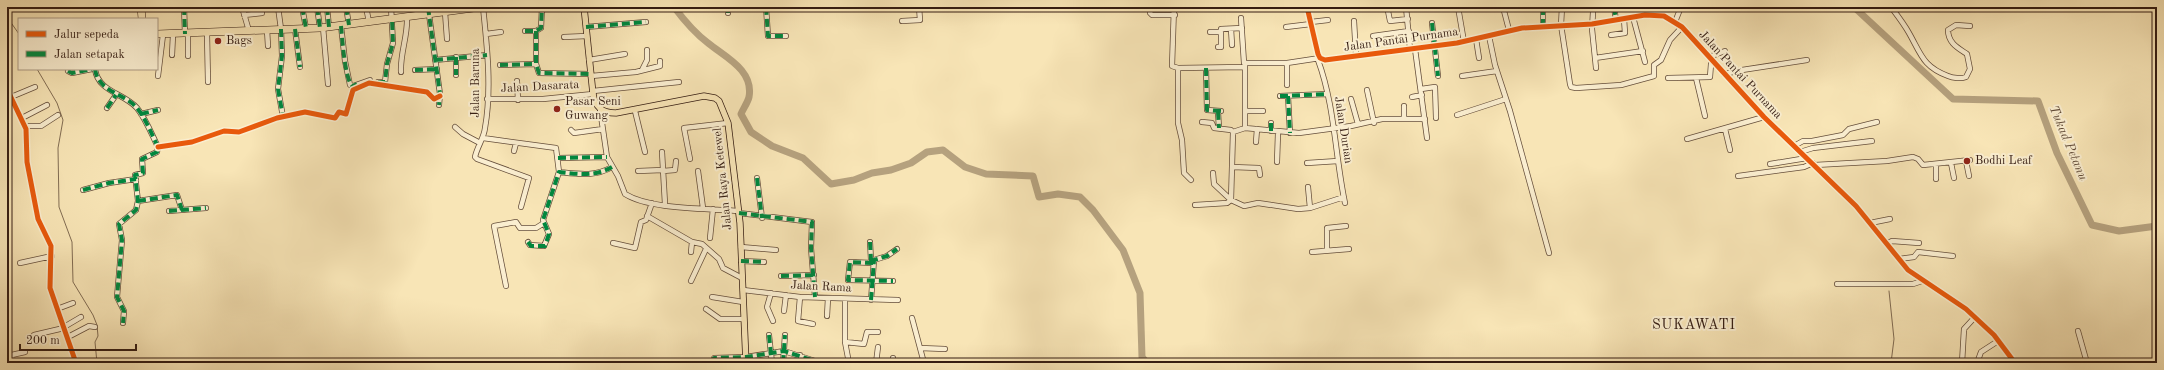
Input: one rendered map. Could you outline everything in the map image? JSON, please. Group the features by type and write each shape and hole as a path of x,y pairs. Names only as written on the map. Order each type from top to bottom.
{"highway":[{"path":"141,7 142,18"},
{"path":"160,35 207,34 341,26 407,17 429,11 482,7"}],"main road":[{"path":"584,7 590,75 595,102 600,110"},
{"name":"Jalan Raya Ketewel","path":"600,110 609,113 635,111 710,96 719,101 722,105 728,123 739,212 746,360"}],"street":[{"path":"184,7 188,56"},
{"path":"242,7 249,31"},
{"path":"278,7 281,29 278,95 281,101 283,117"},
{"path":"302,7 306,28"},
{"path":"317,7 324,27"},
{"path":"327,7 324,27 328,84"},
{"path":"346,7 349,25"},
{"path":"366,7 370,22"},
{"path":"341,26 345,61 351,86 369,80 384,82 386,81 387,64 393,43 391,7"},
{"name":"Jalan Baruna","path":"482,7 486,34 487,99 485,128 476,158 529,178 521,207"},
{"path":"525,31 536,31 540,29 542,26 542,7"},
{"path":"728,7 728,13"},
{"path":"902,21 920,20 919,7"},
{"path":"1150,7 1150,13 1152,16 1174,15"},
{"path":"1174,7 1172,66 1178,68 1178,123 1182,140 1184,173 1191,180"},
{"path":"1307,7 1319,59"},
{"path":"1425,7 1406,7 1412,49 1422,95 1427,138"},
{"path":"1458,7 1464,42"},
{"path":"1502,7 1509,30"},
{"path":"1543,7 1543,26"},
{"path":"1562,7 1561,25 1570,86 1578,88 1621,85 1654,76 1654,65 1661,60 1670,40 1682,27"},
{"path":"1614,7 1616,20"},
{"path":"1675,22 1681,7"},
{"path":"1891,7 1909,34 1919,54 1927,64 1938,72 1951,77 1966,77 1970,69 1967,54 1956,48 1949,37 1948,30 1951,26 1956,25 1970,26"},
{"path":"784,9 766,8 768,36 786,36"},
{"path":"447,39 448,10"},
{"path":"429,11 440,96 439,105"},
{"path":"1388,11 1390,21 1408,19"},
{"path":"1593,12 1592,24 1596,68"},
{"path":"244,15 262,13"},
{"name":"Jalan Pantai Purnama","path":"1178,68 1206,68 1287,63 1319,59 1324,60 1464,42 1509,30 1543,26 1592,24 1634,17 1658,15 1675,22 1682,27 1764,117 1814,164 1870,223 1908,270 1922,281 1958,303 1975,317 1994,335 2015,363"},
{"path":"401,72 402,55 407,35 407,17"},
{"path":"1634,17 1645,62"},
{"path":"1241,18 1243,62 1245,65 1246,128"},
{"path":"1611,35 1625,33 1624,19"},
{"path":"1286,27 1328,20"},
{"path":"1354,21 1356,56"},
{"path":"586,27 646,22"},
{"path":"1432,22 1438,76"},
{"path":"1210,32 1220,32 1222,29 1242,28"},
{"path":"295,29 300,67"},
{"path":"1231,29 1232,45"},
{"path":"267,30 268,46"},
{"path":"536,31 536,64 539,73 590,75 642,70 660,66 660,61"},
{"path":"1373,36 1409,31"},
{"path":"486,34 501,32"},
{"path":"1218,47 1220,47 1220,32"},
{"path":"207,34 208,82"},
{"path":"158,76 160,35"},
{"path":"172,55 173,35"},
{"path":"564,37 587,36"},
{"path":"1489,36 1497,71 1549,253"},
{"path":"1476,39 1479,58"},
{"path":"642,70 647,60 647,50"},
{"path":"1595,58 1643,51"},
{"path":"1709,57 1725,51"},
{"path":"589,60 625,54"},
{"path":"435,60 456,56 487,55"},
{"path":"456,56 456,75"},
{"name":"Jalan Durian","path":"1319,59 1324,74 1334,128 1345,204"},
{"path":"1724,74 1807,60"},
{"path":"1668,78 1710,77 1711,64 1714,62"},
{"path":"1287,63 1287,85"},
{"path":"500,65 536,64"},
{"path":"1206,68 1207,110 1219,112 1218,128"},
{"path":"415,70 437,69"},
{"path":"68,71 72,73 88,70"},
{"path":"94,70 99,80 116,95 133,104 141,114 158,147 157,152 142,159 144,172 136,174 138,201 136,210 119,224 122,240 117,297 124,311 123,323"},
{"path":"1462,76 1465,77 1497,71"},
{"path":"1696,78 1705,116"},
{"path":"517,80 518,100"},
{"name":"Jalan Dasarata","path":"487,99 555,99 593,92 679,82"},
{"path":"158,147 185,144 224,131 239,132 283,117 305,112 334,118 339,112 345,115 353,90 369,83 427,92 430,93 434,99 440,96"},
{"path":"11,98 35,87"},
{"path":"1421,89 1435,88 1436,118"},
{"path":"7,89 25,126 27,136 27,162 38,219 50,241 52,256 50,288 76,363"},
{"path":"1367,90 1374,121"},
{"path":"1280,96 1327,94"},
{"path":"107,108 116,95"},
{"path":"1412,97 1422,95"},
{"path":"1288,96 1290,134"},
{"path":"1351,99 1358,124"},
{"path":"1457,115 1506,99"},
{"path":"22,118 47,105"},
{"path":"1404,106 1404,119"},
{"path":"141,114 158,110"},
{"path":"600,110 607,157 618,176 625,194 652,203 713,208 739,212 762,218 812,222 811,248 815,297"},
{"path":"635,111 645,152"},
{"path":"1245,111 1263,111"},
{"path":"25,126 41,126 58,115"},
{"path":"1687,139 1764,117"},
{"path":"1202,122 1212,122 1214,128 1231,130 1233,132 1246,128 1290,134 1374,121 1425,119"},
{"path":"1794,146 1803,141 1812,141 1843,135 1848,130 1877,122"},
{"path":"690,159 684,128 728,123"},
{"path":"1271,123 1271,131"},
{"path":"455,127 463,134 480,143"},
{"path":"571,130 574,133 603,129"},
{"path":"1256,142 1257,129"},
{"path":"1725,129 1730,150"},
{"path":"1195,206 1227,204 1231,200 1233,132"},
{"path":"1277,162 1278,133"},
{"path":"483,138 516,143 554,146 558,158 559,172 544,223 549,234 545,246 530,246 528,242"},
{"path":"1800,152 1813,148 1872,141"},
{"path":"514,151 516,143"},
{"path":"662,152 665,204"},
{"path":"558,158 607,157"},
{"path":"1738,176 1804,168 1814,164 1888,161 1913,157 1918,159 1924,165 1968,161 1969,176"},
{"path":"1770,164 1807,158"},
{"path":"638,171 676,170 676,161"},
{"path":"1307,163 1338,161"},
{"path":"1952,163 1954,178"},
{"path":"1936,164 1936,180"},
{"path":"559,172 580,174 598,173 612,167"},
{"path":"1232,167 1259,168 1260,175"},
{"path":"698,171 703,208"},
{"path":"1213,173 1213,183 1231,200 1244,206 1258,203 1291,209 1310,208 1344,197"},
{"path":"757,178 762,218"},
{"path":"83,190 109,183 136,179"},
{"path":"1308,187 1310,208"},
{"path":"138,201 177,195 182,210"},
{"path":"613,243 635,248 641,222 646,220 652,203"},
{"path":"169,211 206,208"},
{"path":"710,238 713,208"},
{"path":"647,216 692,242 700,243 719,260 723,268 742,278"},
{"path":"1870,223 1890,219"},
{"path":"506,286 494,226 516,222 520,228 534,228 544,223"},
{"path":"1327,250 1326,229 1346,226"},
{"path":"1886,244 1892,241 1919,243"},
{"path":"691,252 692,242"},
{"path":"870,242 871,260 874,262 871,300"},
{"path":"741,248 776,250"},
{"path":"691,281 706,249"},
{"path":"893,281 873,282 849,280 848,278 850,262 874,262 897,249"},
{"path":"1312,252 1349,249"},
{"path":"1899,259 1914,257 1918,252 1953,256"},
{"path":"20,263 52,256"},
{"path":"741,261 764,262"},
{"path":"781,276 814,275"},
{"path":"1837,284 1913,284 1922,281"},
{"name":"Jalan Rama","path":"743,290 800,297 898,300"},
{"path":"771,293 767,307 773,321"},
{"path":"784,311 786,296"},
{"path":"712,297 743,302"},
{"path":"800,297 798,321 813,324"},
{"path":"827,316 828,298"},
{"path":"845,299 845,342 848,363"},
{"path":"57,309 73,303"},
{"path":"706,309 720,319 744,320"},
{"path":"34,335 64,328 81,317"},
{"path":"1962,363 1964,329 1975,317"},
{"path":"912,318 924,363"},
{"path":"68,337 89,326 95,327"},
{"path":"2078,331 2087,363"},
{"path":"845,342 864,344 867,332 878,332"},
{"path":"770,335 772,363"},
{"path":"783,363 784,335"},
{"path":"1977,363 1981,352 1998,342"},
{"path":"876,363 878,347"},
{"path":"920,348 945,349"},
{"path":"713,363 714,358 746,360 784,351 818,362 828,363"},
{"path":"12,363 9,355 25,352"},
{"path":"799,363 800,355"}],"waterway":[{"path":"674,7 699,35 730,59 743,72 747,79 749,97 741,114 751,132 772,146 803,158 831,184 854,180 872,173 891,170 911,163 927,152 943,150 965,167 986,174 1033,176 1039,197 1058,194 1080,197 1093,210 1123,250 1140,293 1142,357 1147,363"},
{"name":"Tukad Petanu","path":"1854,7 1953,99 2038,101 2057,153 2092,225 2119,231 2157,226"},
{"path":"7,17 18,33"},
{"path":"38,70 57,103 63,120 58,148 59,207 72,242 73,282 93,315 97,325 98,336 95,342 97,363"},
{"path":"1889,291 1894,339 1891,363"}],"marked path":[{"path":"184,7 185,34"},
{"path":"302,7 306,28"},
{"path":"317,7 320,28"},
{"path":"327,7 329,27"},
{"path":"346,7 349,25"},
{"path":"428,7 440,94 439,105"},
{"path":"525,31 536,31 541,28 542,7"},
{"path":"728,7 728,13"},
{"path":"766,7 768,36 786,36"},
{"path":"1543,7 1543,26"},
{"path":"1614,7 1616,20"},
{"path":"766,9 784,9"},
{"path":"378,82 385,82 387,64 393,43 392,19"},
{"path":"586,27 646,22"},
{"path":"1432,23 1438,76"},
{"path":"341,26 344,59 348,77 353,86 357,84"},
{"path":"281,29 282,56 278,89 283,117"},
{"path":"295,29 300,67"},
{"path":"536,31 536,64 539,73 590,74"},
{"path":"435,60 487,55"},
{"path":"456,57 456,75"},
{"path":"500,65 536,64"},
{"path":"1206,68 1207,110 1221,111"},
{"path":"415,70 437,69"},
{"path":"68,71 72,73 87,70"},
{"path":"95,70 97,77 101,83 112,92 132,103 137,108 146,122 158,147 157,152 142,159 143,173 135,175 138,201 136,210 119,224 122,240 117,297 124,311 123,323"},
{"path":"1280,96 1327,94"},
{"path":"107,108 116,95"},
{"path":"1288,96 1290,133"},
{"path":"141,114 158,110"},
{"path":"1218,112 1219,128"},
{"path":"1271,123 1271,131"},
{"path":"558,158 607,157"},
{"path":"528,242 531,246 545,246 549,234 543,220 559,172 593,174 612,167"},
{"path":"757,178 762,218"},
{"path":"83,190 109,183 136,179"},
{"path":"138,201 177,195 182,210"},
{"path":"169,211 206,208"},
{"path":"739,213 812,222 811,248 815,297"},
{"path":"870,242 871,260 873,261"},
{"path":"871,300 874,260 887,256 897,249"},
{"path":"741,261 764,262"},
{"path":"873,263 850,262 848,280 893,281"},
{"path":"781,276 814,275"},
{"path":"769,335 772,363"},
{"path":"783,363 785,335"},
{"path":"713,363 714,358 746,357 784,351 818,362 828,363"}],"cycle path":[{"path":"1307,7 1318,54 1320,58 1325,60 1457,43 1522,28 1592,24 1645,15 1664,16 1682,27 1764,117 1856,206 1908,270 1966,309 1994,335 2015,363"},
{"path":"158,147 192,142 224,131 239,132 277,118 305,112 335,118 339,112 346,114 353,90 369,83 427,92 434,99 440,96"},
{"path":"7,89 26,129 27,162 38,219 51,246 50,288 76,363"}],"place":[{"name":"Bags","path":"218,41"},
{"name":"Pasar Seni Guwang","path":"557,109"},
{"name":"Bodhi Leaf","path":"1967,161"}],"district":[{"name":"SUKAWATI","path":"1694,325"}]}
